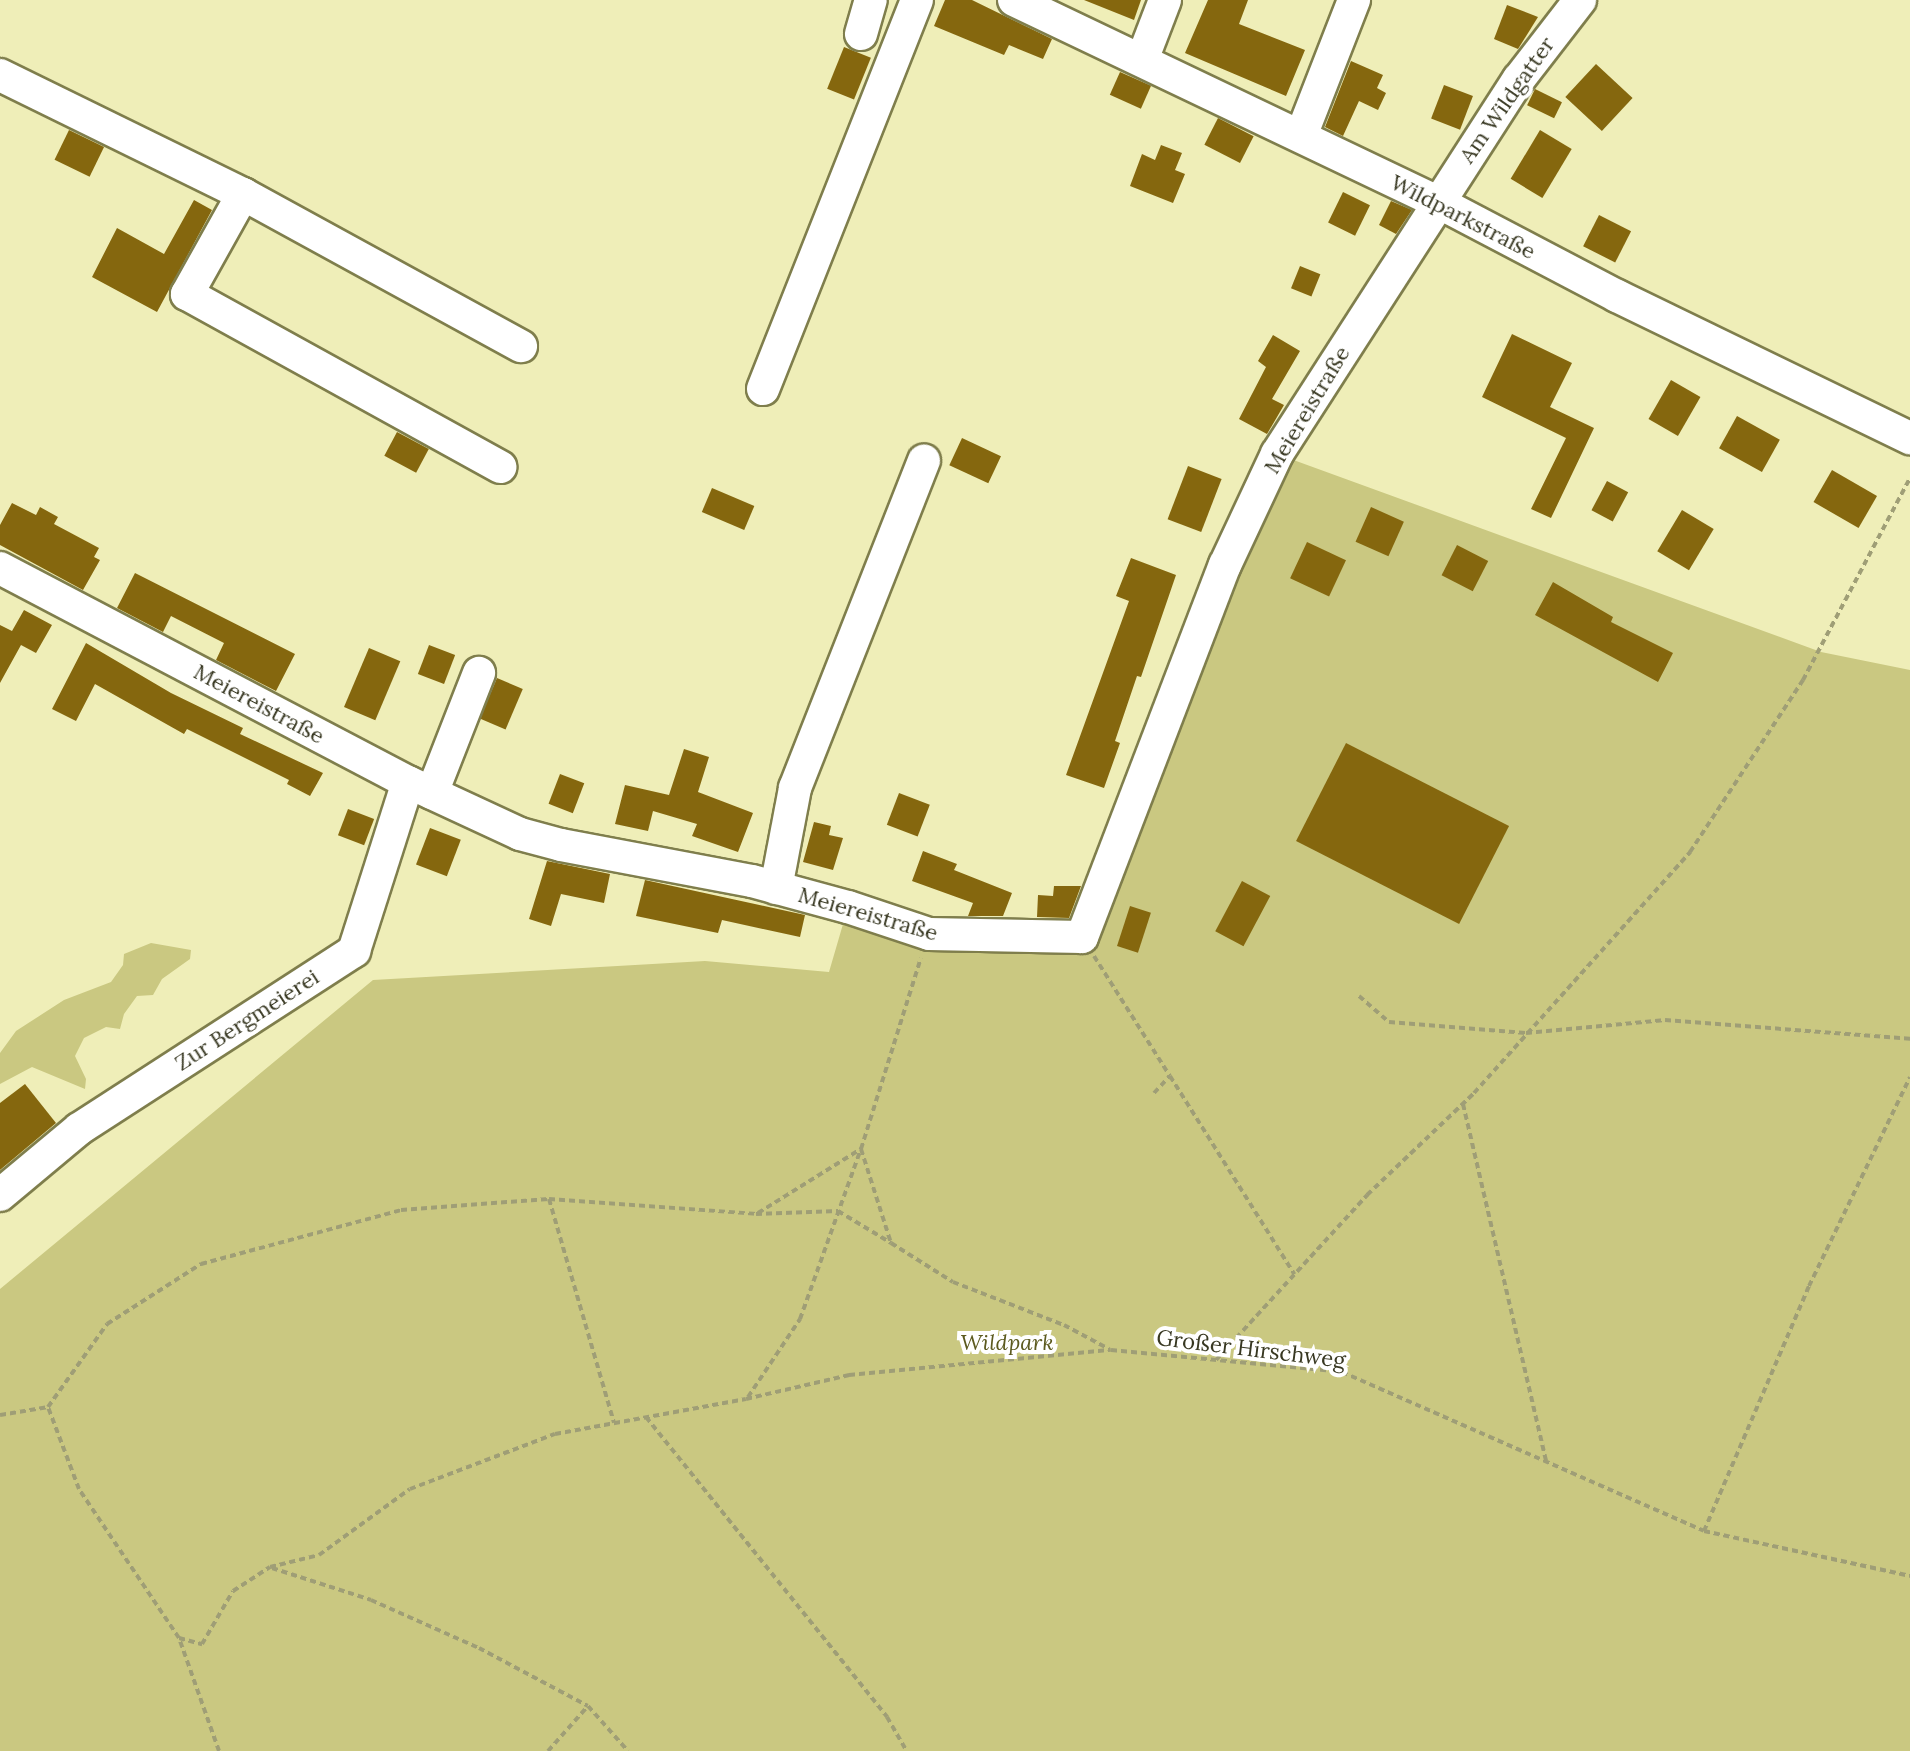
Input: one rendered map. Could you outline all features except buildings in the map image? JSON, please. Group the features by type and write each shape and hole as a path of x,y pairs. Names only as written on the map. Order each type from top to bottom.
{"street":[{"path":"861,34 871,0"},
{"path":"763,389 917,0"},
{"path":"1142,60 1165,0"},
{"path":"1301,136 1354,0"},
{"name":"Am Wildgatter","path":"1438,202 1519,79 1580,0"},
{"name":"Wildparkstraße","path":"1034,4 1142,60 1438,202 1617,296 1910,438"},
{"path":"0,75 243,194 521,346"},
{"path":"243,194 187,294 500,467"},
{"name":"Meiereistraße","path":"0,568 420,788 520,834 776,888 929,934 1082,937 1225,565 1277,454 1438,202"},
{"path":"776,888 795,788 924,460"},
{"name":"Zur Bergmeierei","path":"0,1195 79,1129 354,951 420,788 479,673"}],"path":[{"path":"1216,1360 1367,1195 1463,1104 1690,852 1803,680 1910,478"},
{"path":"746,1399 800,1319 861,1149 929,934"},
{"path":"1082,937 1294,1274"},
{"path":"1359,996 1389,1022 1526,1033 1665,1020 1910,1039"},
{"path":"1154,1093 1170,1076"},
{"path":"1704,1531 1809,1286 1910,1077"},
{"path":"1463,1104 1547,1461"},
{"path":"756,1214 861,1149"},
{"path":"861,1149 891,1243"},
{"path":"549,1199 614,1423"},
{"path":"0,1415 48,1407 107,1324 201,1264 401,1210 549,1199 756,1214 838,1211 953,1282 1064,1325 1111,1350"},
{"name":"Großer Hirschweg","path":"179,1638 202,1644 233,1591 270,1567 319,1555 410,1489 555,1434 746,1399 849,1375 1111,1350 1342,1372 1704,1531 1910,1576"},
{"path":"48,1407 79,1489 179,1638 219,1751"},
{"path":"646,1417 887,1717 907,1751"},
{"path":"270,1567 371,1600 479,1648 588,1706 628,1751"},
{"path":"548,1751 588,1706"}],"green space":[{"name":"Wildpark","path":"1277,454 1821,652 1910,670 1910,1751 0,1751 0,1289 373,980 705,961 829,972 848,907 929,934 1082,937"},
{"path":"151,943 191,950 190,959 162,979 153,995 137,996 124,1014 120,1029 106,1027 84,1038 75,1056 86,1079 85,1089 32,1067 0,1084 0,1053 16,1031 64,1000 111,982 123,965 124,954"}]}
